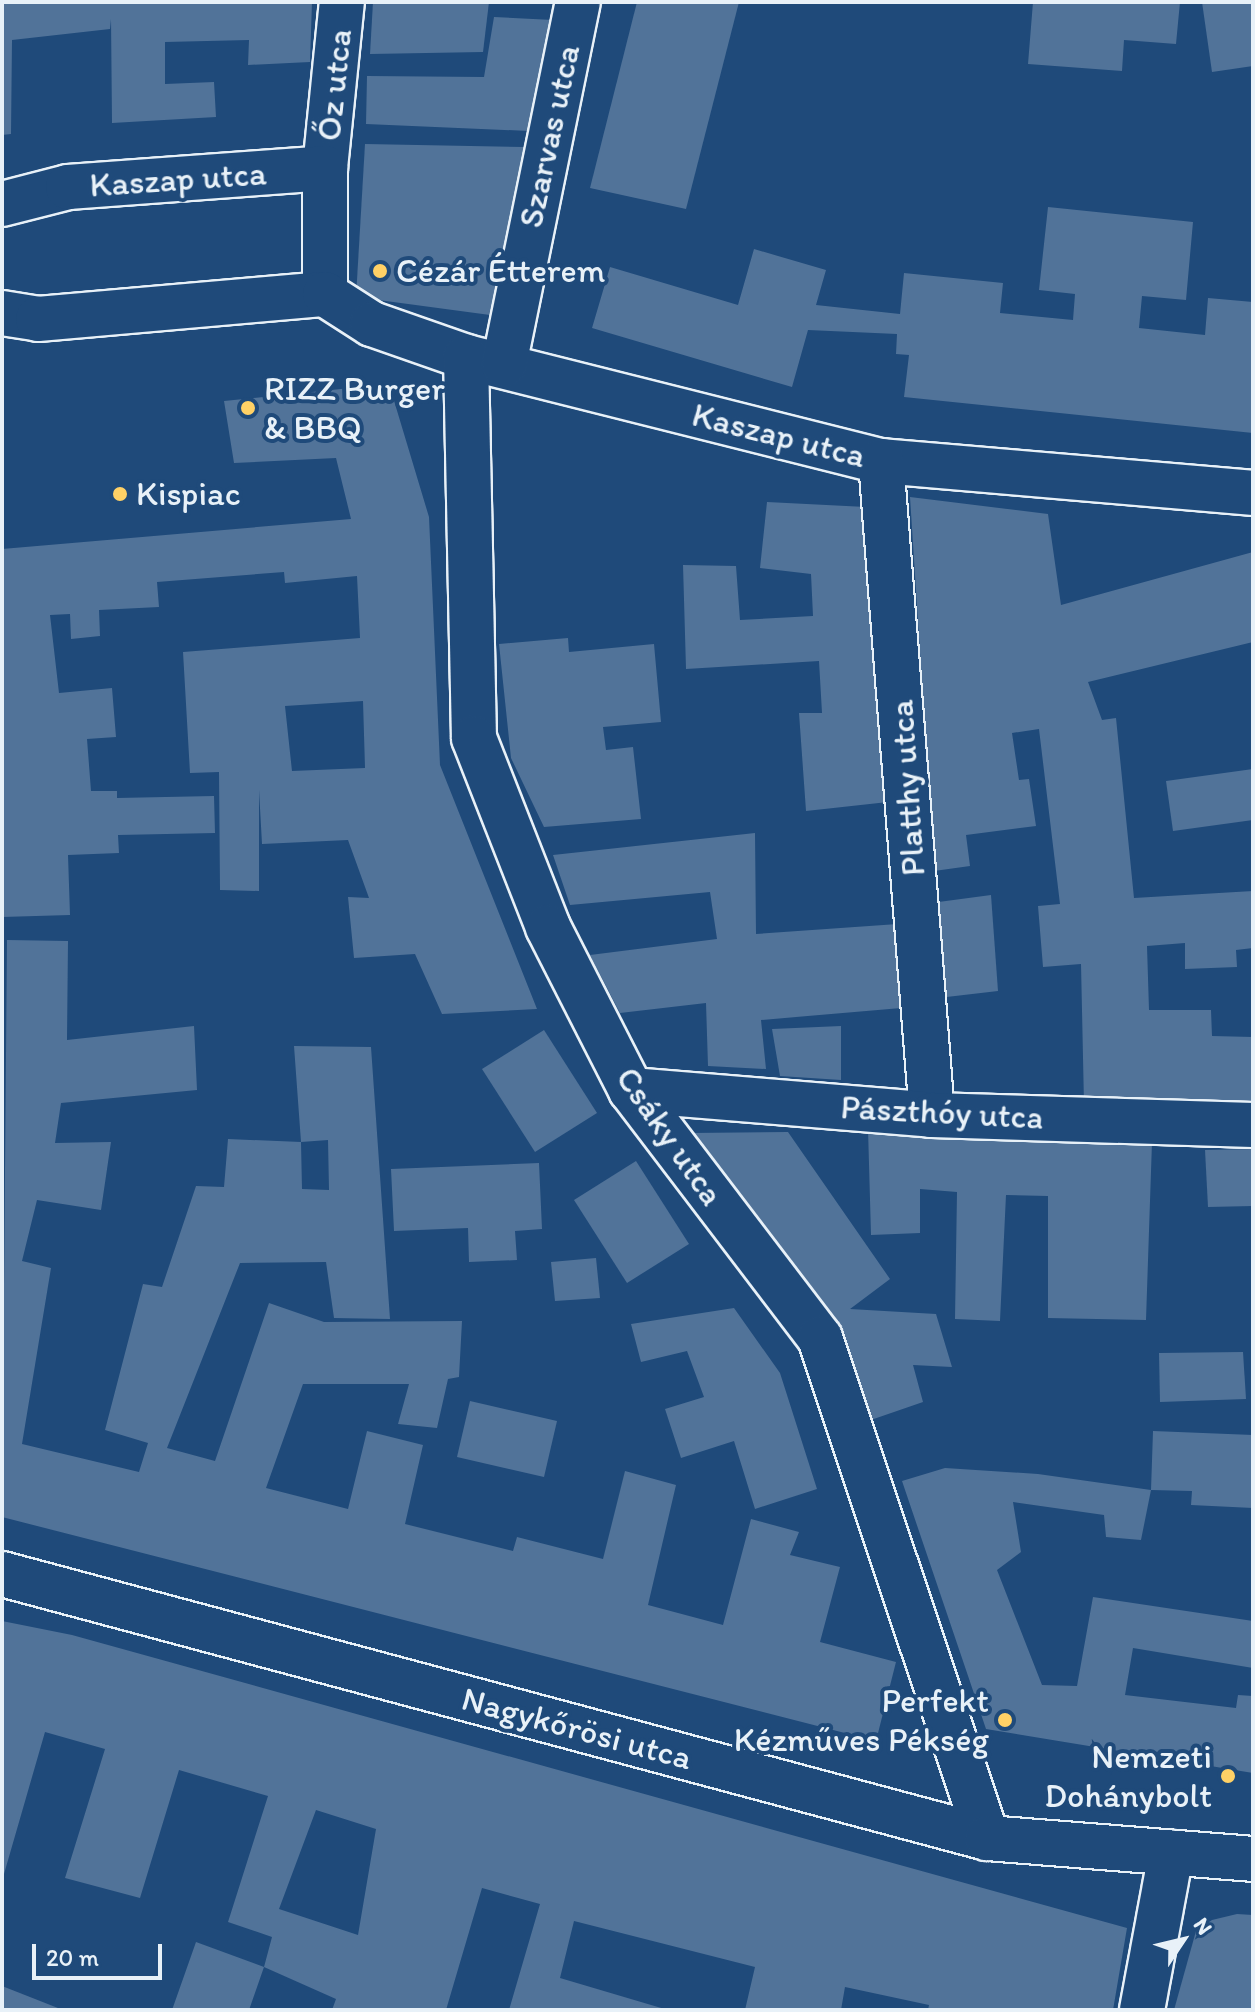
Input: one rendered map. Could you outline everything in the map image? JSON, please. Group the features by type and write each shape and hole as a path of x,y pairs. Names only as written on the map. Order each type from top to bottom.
{"street":[{"name":"Őz utca","path":"325,168 342,2"},
{"name":"Szarvas utca","path":"485,361 578,2"},
{"name":"Kaszap utca","path":"2,204 68,187 325,168"},
{"path":"2,313 38,319 325,294 325,168"},
{"name":"Kaszap utca","path":"325,294 372,324 485,361 881,461 1253,493"},
{"name":"Csáky utca","path":"485,361 474,738 548,927 631,1090 820,1338 960,1768 987,1838"},
{"name":"Platthy utca","path":"881,461 932,1115"},
{"name":"Pászthóy utca","path":"631,1090 932,1115 1253,1125"},
{"name":"Nagykőrösi utca","path":"2,1574 987,1838 1253,1859"},
{"path":"1142,2010 1171,1853"}],"building":[{"path":"2,2 312,2 310,62 248,65 249,40 165,42 165,84 214,82 216,117 112,123 111,19 110,29 12,40 11,134 2,135"},
{"path":"373,2 489,2 483,52 370,54"},
{"path":"637,2 739,2 686,209 590,188"},
{"path":"1033,2 1180,2 1176,44 1124,40 1122,71 1028,64"},
{"path":"1202,2 1253,2 1253,66 1212,72"},
{"path":"494,17 553,20 529,131 366,124 367,76 484,77"},
{"path":"365,144 524,147 490,315 356,297"},
{"path":"1048,207 1193,222 1186,300 1142,296 1139,328 1205,335 1208,298 1253,302 1253,433 904,397 909,355 896,354 897,334 808,330 792,387 592,328 610,267 738,305 754,249 826,270 816,305 900,314 904,273 1003,283 1000,313 1073,320 1075,294 1039,290"},
{"path":"389,384 429,517 440,765 537,1009 442,1014 415,954 354,958 348,897 369,898 348,840 262,844 259,790 259,891 220,890 219,772 190,773 183,652 360,638 357,576 285,583 284,572 157,582 159,607 99,610 100,636 71,639 70,614 50,615 59,693 112,688 116,737 87,739 91,791 117,791 117,798 214,796 215,833 118,835 119,853 68,855 70,915 2,917 2,549 351,519 336,458 234,463 224,401","holes":["363,701 365,768 292,771 285,706"]},
{"path":"910,497 1048,514 1061,605 1253,552 1253,642 1088,682 1102,720 1116,718 1134,898 1253,891 1253,948 1236,950 1237,967 1185,969 1185,943 1147,946 1149,1010 1211,1010 1212,1036 1253,1037 1253,1109 1084,1104 1081,964 1043,967 1038,906 1060,904 1039,729 1012,733 1019,780 1029,779 1036,826 966,835 970,866 934,871"},
{"path":"767,502 866,507 888,802 806,811 799,713 822,713 819,661 686,669 683,565 736,566 740,620 813,616 811,574 760,568"},
{"path":"568,638 569,652 654,644 661,722 603,727 606,750 633,747 641,819 544,827 511,758 499,644"},
{"path":"1253,769 1253,820 1173,831 1166,781"},
{"path":"755,833 756,934 912,923 913,1007 761,1020 766,1069 708,1066 706,1003 620,1013 590,955 717,939 710,892 570,905 553,855"},
{"path":"991,895 998,991 938,998 931,903"},
{"path":"7,940 68,941 67,1040 194,1026 197,1090 61,1103 55,1143 111,1142 101,1210 37,1200 22,1261 51,1268 22,1444 139,1472 148,1443 105,1430 143,1284 162,1287 196,1186 224,1187 228,1139 301,1142 294,1046 371,1047 390,1319 334,1318 326,1262 240,1263 167,1448 215,1461 269,1303 324,1322 462,1321 459,1377 448,1379 437,1428 398,1424 409,1384 303,1384 266,1488 348,1509 367,1431 423,1445 405,1524 513,1551 517,1537 603,1559 625,1471 676,1485 648,1605 723,1625 751,1519 799,1532 790,1555 840,1567 820,1642 896,1662 876,1741 2,1517","holes":["328,1140 329,1190 302,1189 301,1142"]},
{"path":"841,1026 841,1080 780,1076 772,1029"},
{"path":"544,1030 597,1113 535,1152 482,1069"},
{"path":"868,1129 1152,1142 1146,1320 1048,1318 1048,1196 1006,1195 1000,1321 955,1319 957,1192 920,1189 920,1233 871,1235"},
{"path":"788,1132 890,1279 850,1309 936,1314 952,1367 913,1365 923,1402 865,1422 690,1133"},
{"path":"1253,1149 1253,1206 1208,1207 1205,1150"},
{"path":"636,1161 689,1244 627,1283 574,1200"},
{"path":"539,1163 542,1229 515,1231 517,1260 469,1262 468,1228 394,1231 391,1169"},
{"path":"596,1258 600,1298 555,1301 551,1262"},
{"path":"734,1308 780,1373 817,1489 755,1509 734,1441 681,1458 665,1409 704,1397 687,1351 641,1362 631,1324"},
{"path":"1243,1352 1246,1399 1160,1402 1159,1353"},
{"path":"470,1401 557,1421 544,1477 457,1457"},
{"path":"1153,1431 1253,1435 1253,1508 1191,1505 1192,1491 1151,1490"},
{"path":"945,1468 1038,1474 1151,1490 1141,1540 1106,1537 1104,1515 1013,1502 1021,1552 997,1570 1042,1685 1077,1686 1093,1597 1253,1621 1253,1668 1133,1648 1125,1695 1236,1708 1238,1695 1253,1696 1253,1773 986,1729 902,1481"},
{"path":"2,1621 72,1635 1127,1928 1113,2010 928,2010 929,2005 845,1987 841,2010 745,2010 755,1967 574,1921 560,1978 668,2010 509,2010 540,1904 482,1888 446,2010 332,2010 336,1999 264,1967 272,1937 228,1922 268,1796 179,1770 140,1898 65,1878 105,1749 45,1732 2,1881","holes":["316,1810 376,1829 358,1935 279,1909"]},
{"path":"1237,1914 1253,1915 1253,2010 1174,2010 1196,1931 1212,1920"},
{"path":"196,1942 264,1967 249,2010 172,2010"},
{"path":"2,1986 63,2010 2,2010"}],"place":[{"name":"Cézár Étterem","path":"380,271"},
{"name":"RIZZ Burger & BBQ","path":"248,408"},
{"name":"Kispiac","path":"120,494"},
{"name":"Perfekt Kézműves Pékség","path":"1005,1720"},
{"name":"Nemzeti Dohánybolt","path":"1228,1776"}]}
